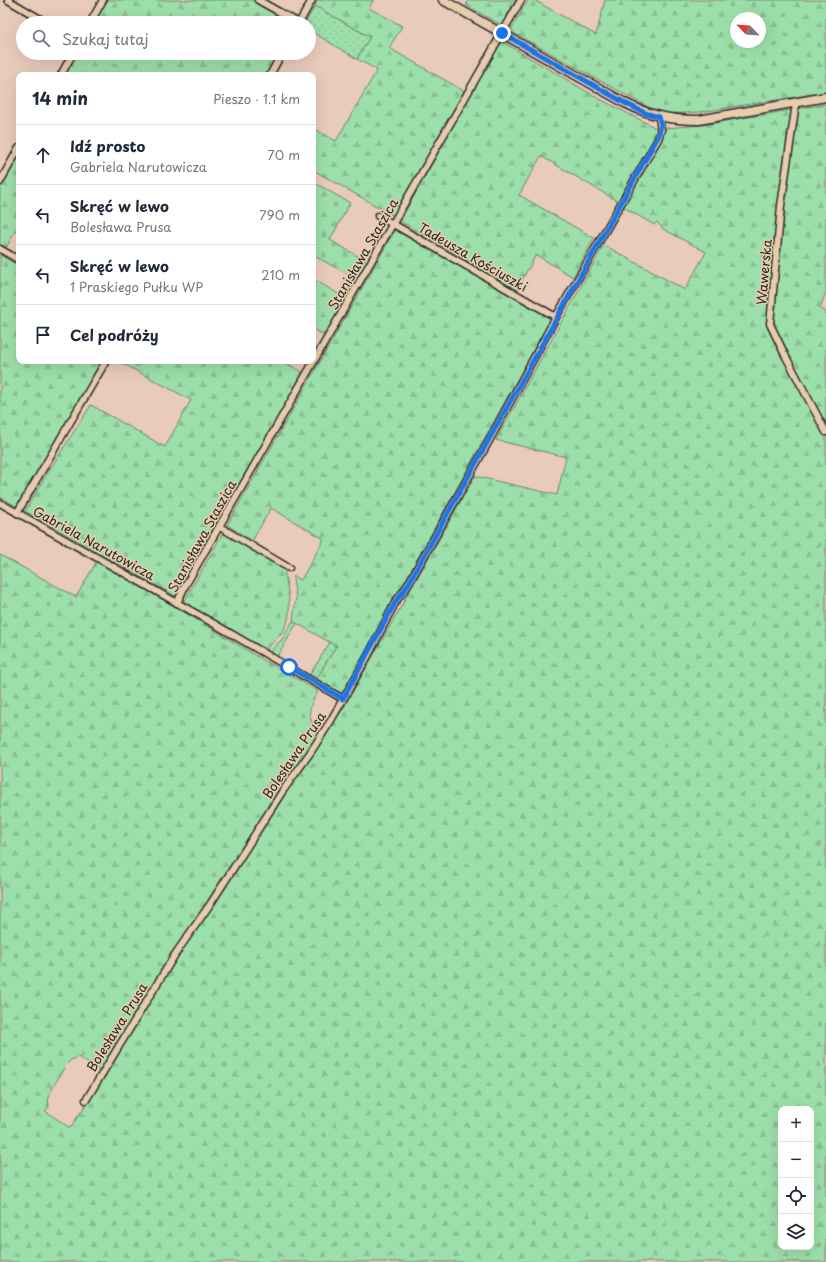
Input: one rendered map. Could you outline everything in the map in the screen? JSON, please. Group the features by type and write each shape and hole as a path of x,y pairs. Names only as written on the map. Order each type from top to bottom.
{"street":[{"path":"8,0 35,16"},
{"path":"94,16 103,0"},
{"path":"258,0 287,16"},
{"path":"303,16 312,0"},
{"path":"443,0 625,103 645,113 659,117 678,120 699,120 826,97"},
{"name":"Stanisława Staszica","path":"316,359 521,0"},
{"path":"63,72 69,60"},
{"path":"272,72 278,60"},
{"name":"Wawerska","path":"796,102 781,206 770,324 826,432"},
{"name":"Bolesława Prusa","path":"86,1100 176,953 211,903 282,792 310,753 343,699 396,601 406,588 556,317 658,139 661,130 659,117"},
{"path":"0,182 16,153"},
{"name":"Tadeusza Kościuszki","path":"378,216 556,317"},
{"path":"0,249 16,258"},
{"path":"17,513 104,364"},
{"name":"Stanisława Staszica","path":"177,603 185,586 313,364"},
{"name":"Gabriela Narutowicza","path":"0,503 343,699"},
{"path":"220,527 289,568"}],"green space":[{"path":"107,0 252,0 280,16 98,16"},
{"path":"318,0 373,0 369,8 402,26 389,48 464,91 394,216 316,172 316,130 336,141 377,70 357,59 370,37 315,6"},
{"path":"469,0 516,0 501,25 466,5"},
{"path":"528,0 534,0 596,35 605,0 826,0 826,92 701,112 665,114 648,107 510,31"},
{"path":"315,6 370,37 357,59 316,34 316,16 309,16"},
{"path":"501,41 598,98 656,128 656,135 619,202 541,156 519,195 594,238 573,277 536,255 515,292 477,270 478,267 400,221"},
{"path":"73,60 275,60 268,72 66,72"},
{"path":"826,104 826,292 820,308 826,312 826,1262 0,1262 0,555 76,597 97,561 318,691 310,708 310,717 318,734 180,943 100,1071 78,1057 71,1060 65,1066 48,1097 49,1107 45,1111 70,1128 106,1075 103,1073 285,790 343,709 475,476 557,495 566,457 496,440 604,245 685,290 706,252 663,229 657,222 654,225 622,206 665,128 703,125"},
{"path":"16,160 16,230 6,248 0,245 0,189"},
{"path":"316,184 350,203 330,240 368,262 358,280 316,257"},
{"path":"395,230 551,319 342,694 316,680 336,646 293,621 296,598 293,579 294,576 301,580 324,539 271,508 252,541 227,525"},
{"path":"0,255 16,264 16,364 100,364 18,507 0,497"},
{"path":"316,281 347,299 326,336 316,331"},
{"path":"124,364 288,364 304,373 177,597 25,511 91,405 165,447 191,400"},
{"path":"223,533 284,569 289,598 288,619 282,632 266,650 183,603"},
{"path":"293,621 297,623 277,657 268,653 283,638"},
{"path":"330,642 336,646 316,680 309,676"}],"route":[{"path":"289,667 343,699 369,654 396,601 406,588 489,441 556,317 658,139 661,130 659,117 645,113 625,103 502,33"}]}
